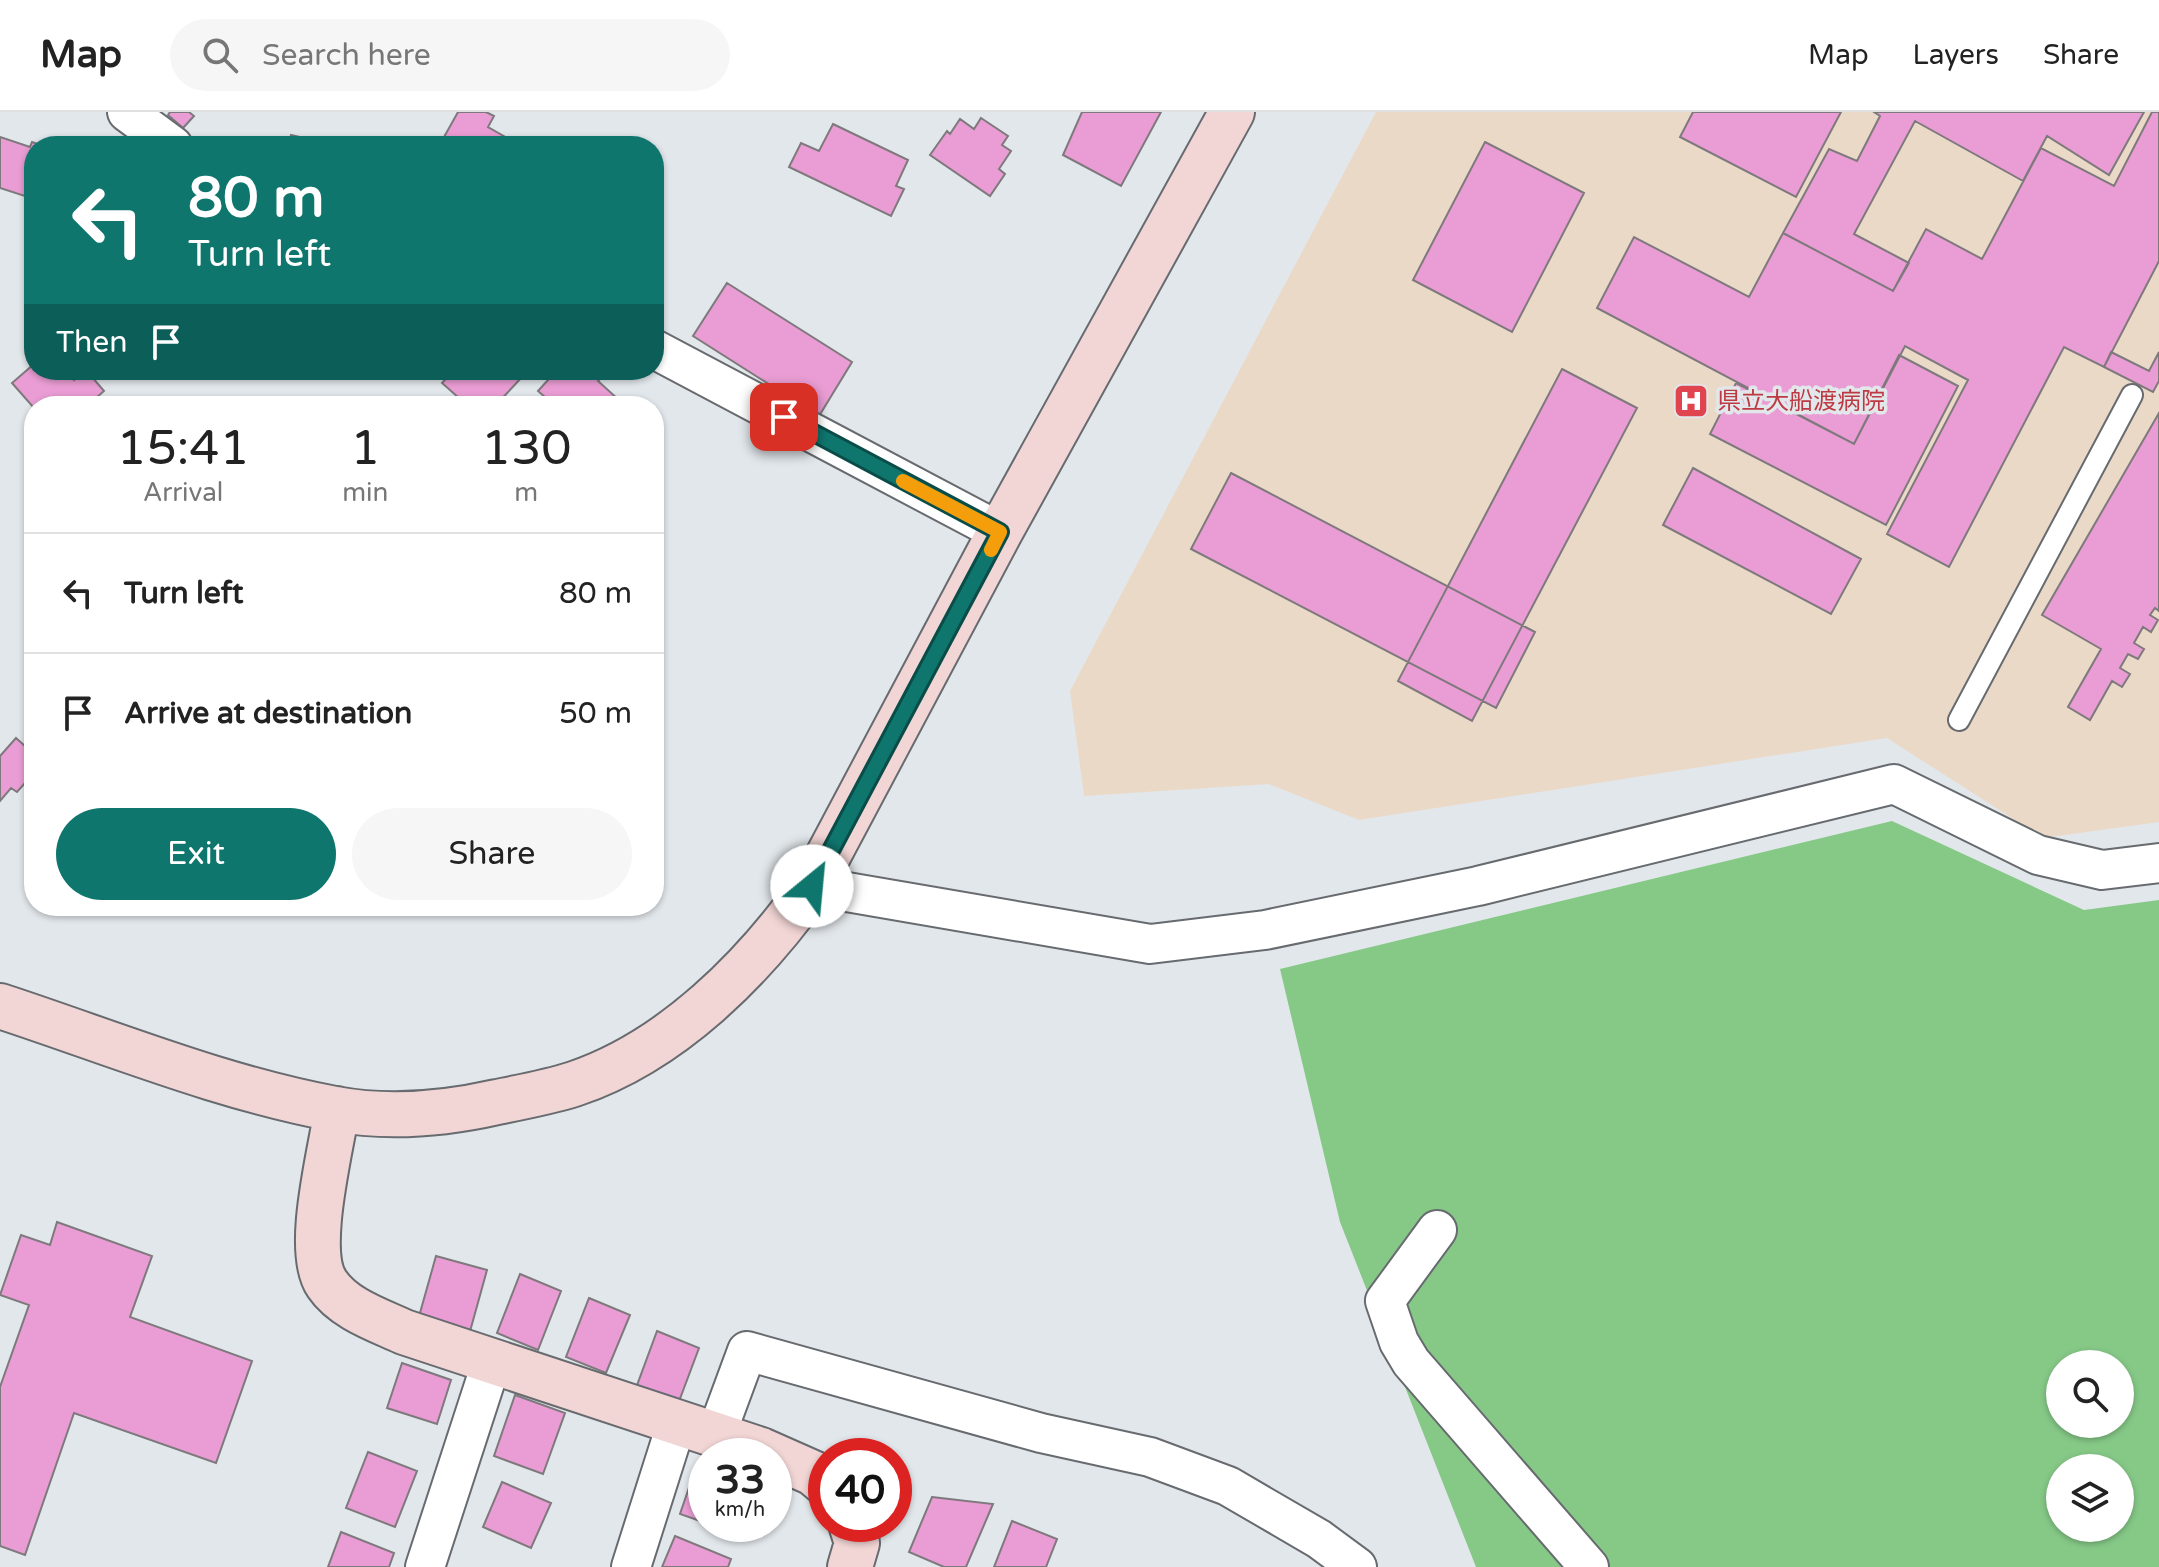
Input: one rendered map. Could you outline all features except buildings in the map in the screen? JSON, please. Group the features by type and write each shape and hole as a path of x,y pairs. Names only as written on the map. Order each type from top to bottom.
{"street":[{"path":"127,112 159,136"},
{"path":"0,1006 258,1092 337,1109 401,1115 459,1111 575,1083 621,1062 666,1034 742,973 781,930 812,886 1000,532 1232,112"},
{"path":"664,354 1000,532"},
{"path":"812,886 1150,944 1265,930 1478,886 1894,784 2038,855 2102,870 2159,863"},
{"path":"337,1109 317,1250 326,1284 355,1309 404,1332 761,1450 808,1471"},
{"path":"1437,1230 1385,1301 1399,1342 1411,1362 1589,1567"},
{"path":"631,1567 696,1429 747,1351 1041,1433 1150,1457 1228,1486 1319,1539 1357,1567"},
{"path":"425,1567 492,1361"},
{"path":"850,1567 857,1542"}],"lane":[{"path":"1959,720 2132,395"}],"shaded area":[{"name":"県立大船渡病院","path":"1376,112 2159,112 2159,822 2043,838 1887,738 1359,820 1269,784 1084,796 1070,691"}],"green space":[{"path":"1892,821 2084,910 2159,900 2159,1567 1476,1567 1340,1222 1280,969"}],"slow traffic":[{"path":"903,481 1000,532 991,550"}],"place":[{"name":"県立大船渡病院","path":"1691,401"}],"route":[{"path":"784,417 1000,532 812,886"}]}
